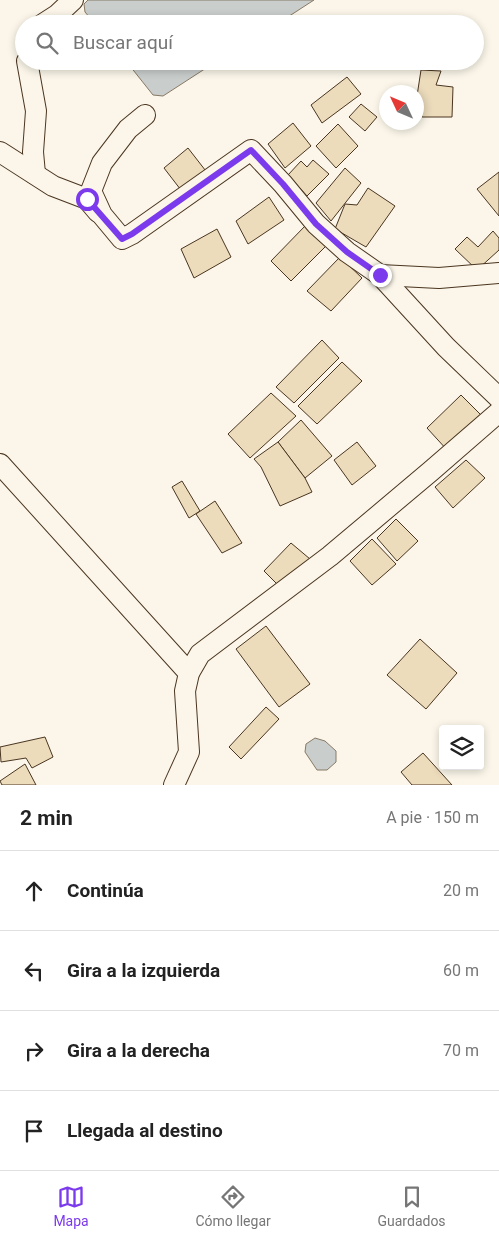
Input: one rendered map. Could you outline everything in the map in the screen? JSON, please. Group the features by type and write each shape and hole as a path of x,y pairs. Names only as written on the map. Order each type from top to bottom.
{"street":[{"path":"57,15 73,0"},
{"path":"29,70 36,111 33,152 34,174"},
{"path":"102,215 91,191 102,163 128,130 145,115"},
{"path":"0,152 53,186 87,199 122,239 132,234 251,150 283,184 316,224 347,252 380,275 446,347 499,398"},
{"path":"380,275 439,278 499,273"},
{"path":"174,785 189,752 185,691 189,673 200,654 330,556 431,472 499,412"},
{"path":"0,464 189,673"}],"shaded area":[{"path":"88,0 314,0 291,15 88,15 84,4"},
{"path":"133,70 203,70 163,96 153,95"},
{"path":"315,738 325,741 336,751 336,762 327,770 317,770 305,752 306,744"}],"building":[{"path":"421,70 441,71 436,85 453,87 452,117 424,117 424,85 419,85"},
{"path":"347,77 361,94 322,123 311,105"},
{"path":"361,104 377,117 365,131 349,117"},
{"path":"293,123 311,146 285,168 268,144"},
{"path":"338,124 358,146 336,168 316,146"},
{"path":"188,148 209,175 184,194 164,168"},
{"path":"313,160 329,174 307,196 288,175 301,161 307,167"},
{"path":"345,168 361,183 331,221 316,203"},
{"path":"499,172 499,216 477,189"},
{"path":"368,188 395,206 366,247 335,229 345,204 357,205"},
{"path":"269,197 284,220 248,244 236,221"},
{"path":"306,225 327,245 291,281 271,261"},
{"path":"217,229 231,257 194,278 181,249"},
{"path":"493,231 499,238 499,250 477,270 455,249 467,237 478,247"},
{"path":"340,257 362,278 331,311 307,291"},
{"path":"322,340 339,358 294,403 276,387"},
{"path":"342,362 362,381 317,424 298,406"},
{"path":"271,393 296,416 250,458 228,434"},
{"path":"461,395 482,416 448,451 427,428"},
{"path":"301,420 332,456 305,478 278,442"},
{"path":"278,442 305,478 312,492 280,506 261,467 254,459"},
{"path":"357,442 376,466 352,485 334,460"},
{"path":"466,460 485,478 453,508 435,487"},
{"path":"182,481 200,511 189,518 172,487"},
{"path":"215,501 242,543 222,553 196,514"},
{"path":"396,519 418,541 397,561 377,538"},
{"path":"372,539 396,564 372,585 350,561"},
{"path":"291,543 310,559 279,586 264,571"},
{"path":"266,626 310,684 279,707 236,649"},
{"path":"420,639 457,673 426,709 387,675"},
{"path":"266,707 279,719 241,759 229,747"},
{"path":"45,737 53,757 32,768 26,758 1,762 0,747"},
{"path":"423,753 452,785 412,785 401,772"},
{"path":"25,764 36,785 2,785 0,781"}],"route":[{"path":"87,199 122,239 132,234 251,150 283,184 316,224 347,252 380,275"}]}
